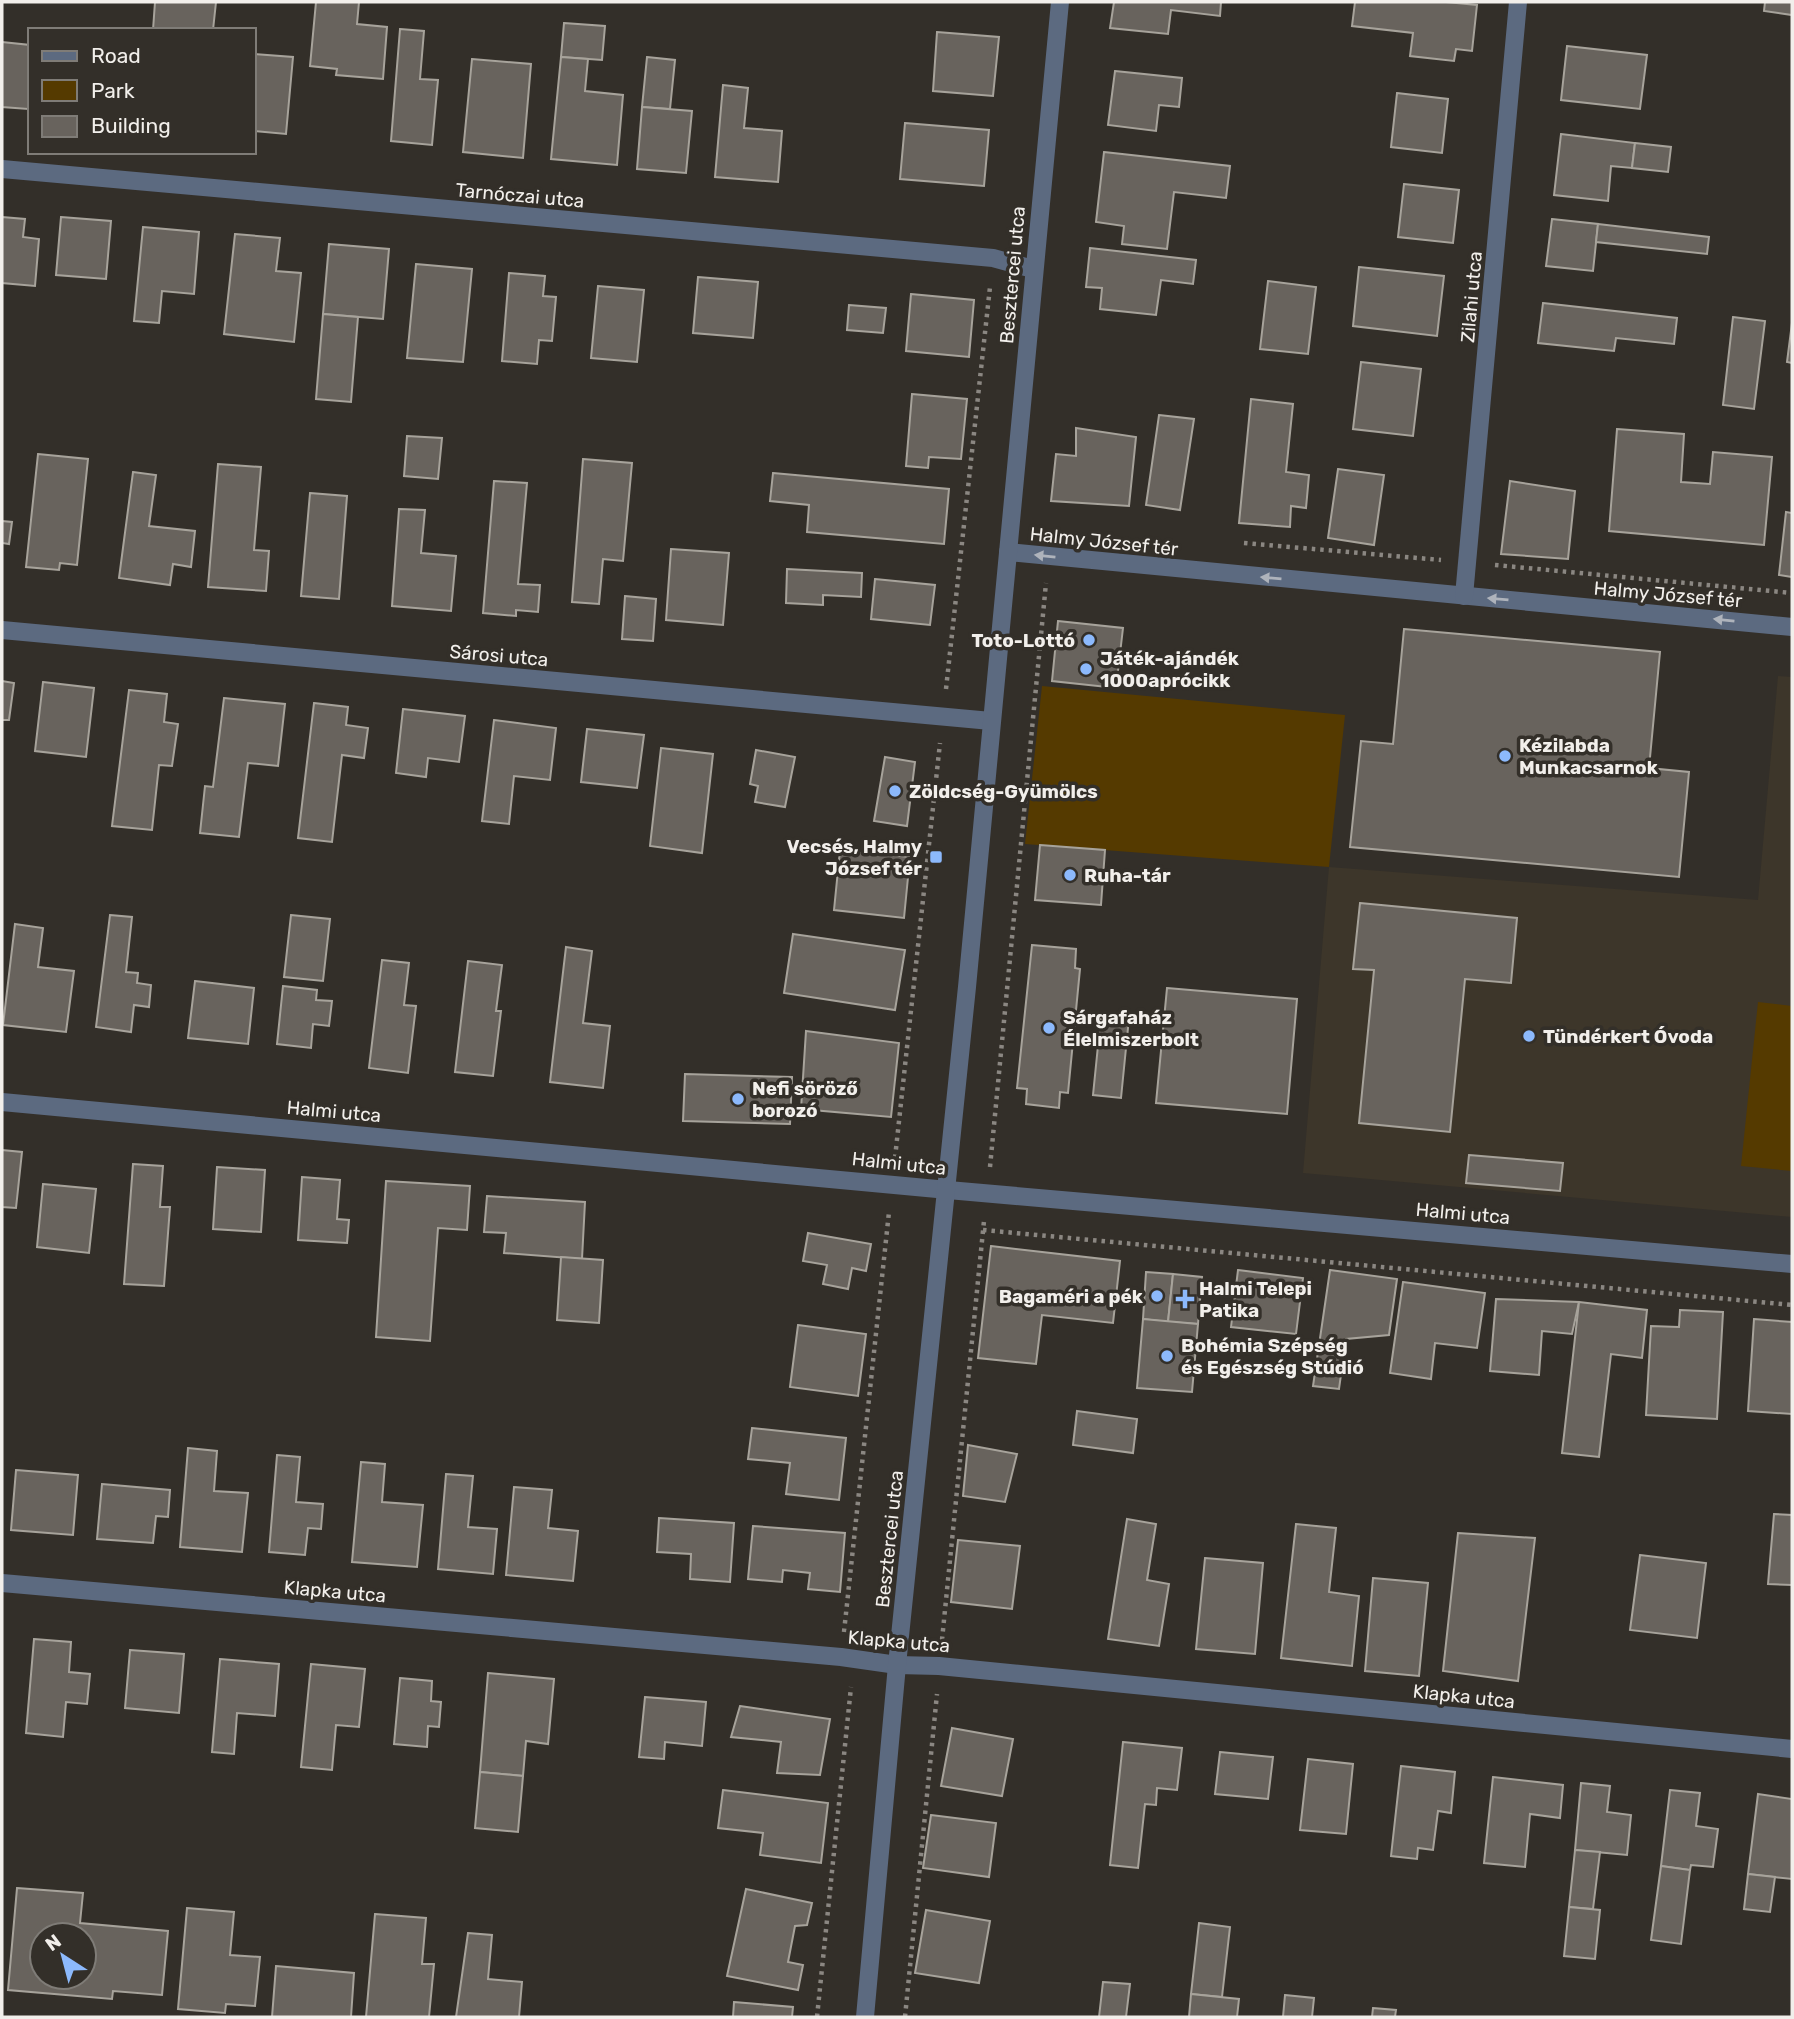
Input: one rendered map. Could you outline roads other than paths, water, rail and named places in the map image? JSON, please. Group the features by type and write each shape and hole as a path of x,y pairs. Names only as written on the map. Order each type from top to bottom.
{"street":[{"name":"Besztercei utca","path":"1008,552 1060,2"},
{"name":"Zilahi utca","path":"1464,596 1518,2"},
{"name":"Tarnóczai utca","path":"2,169 993,258 1033,269"},
{"name":"Halmy József tér","path":"947,1190 1008,552 1792,627"},
{"name":"Sárosi utca","path":"2,630 991,721"},
{"name":"Halmi utca","path":"2,1102 947,1190 1792,1264"},
{"name":"Besztercei utca","path":"865,2017 897,1665 947,1190"},
{"name":"Klapka utca","path":"2,1583 847,1658 897,1665 939,1666 1792,1749"}],"place":[{"name":"Toto-Lottó","path":"1089,640"},
{"name":"Játék-ajándék 1000aprócikk","path":"1086,669"},
{"name":"Kézilabda Munkacsarnok","path":"1505,756"},
{"name":"Zöldcség-Gyümölcs","path":"895,791"},
{"name":"Vecsés, Halmy József tér","path":"936,857"},
{"name":"Ruha-tár","path":"1070,875"},
{"name":"Sárgafaház Élelmiszerbolt","path":"1049,1028"},
{"name":"Tündérkert Óvoda","path":"1529,1036"},
{"name":"Nefi söröző borozó","path":"738,1099"},
{"name":"Bagaméri a pék","path":"1157,1296"},
{"name":"Halmi Telepi Patika","path":"1185,1299"},
{"name":"Bohémia Szépség és Egészség Stúdió","path":"1167,1356"}]}
